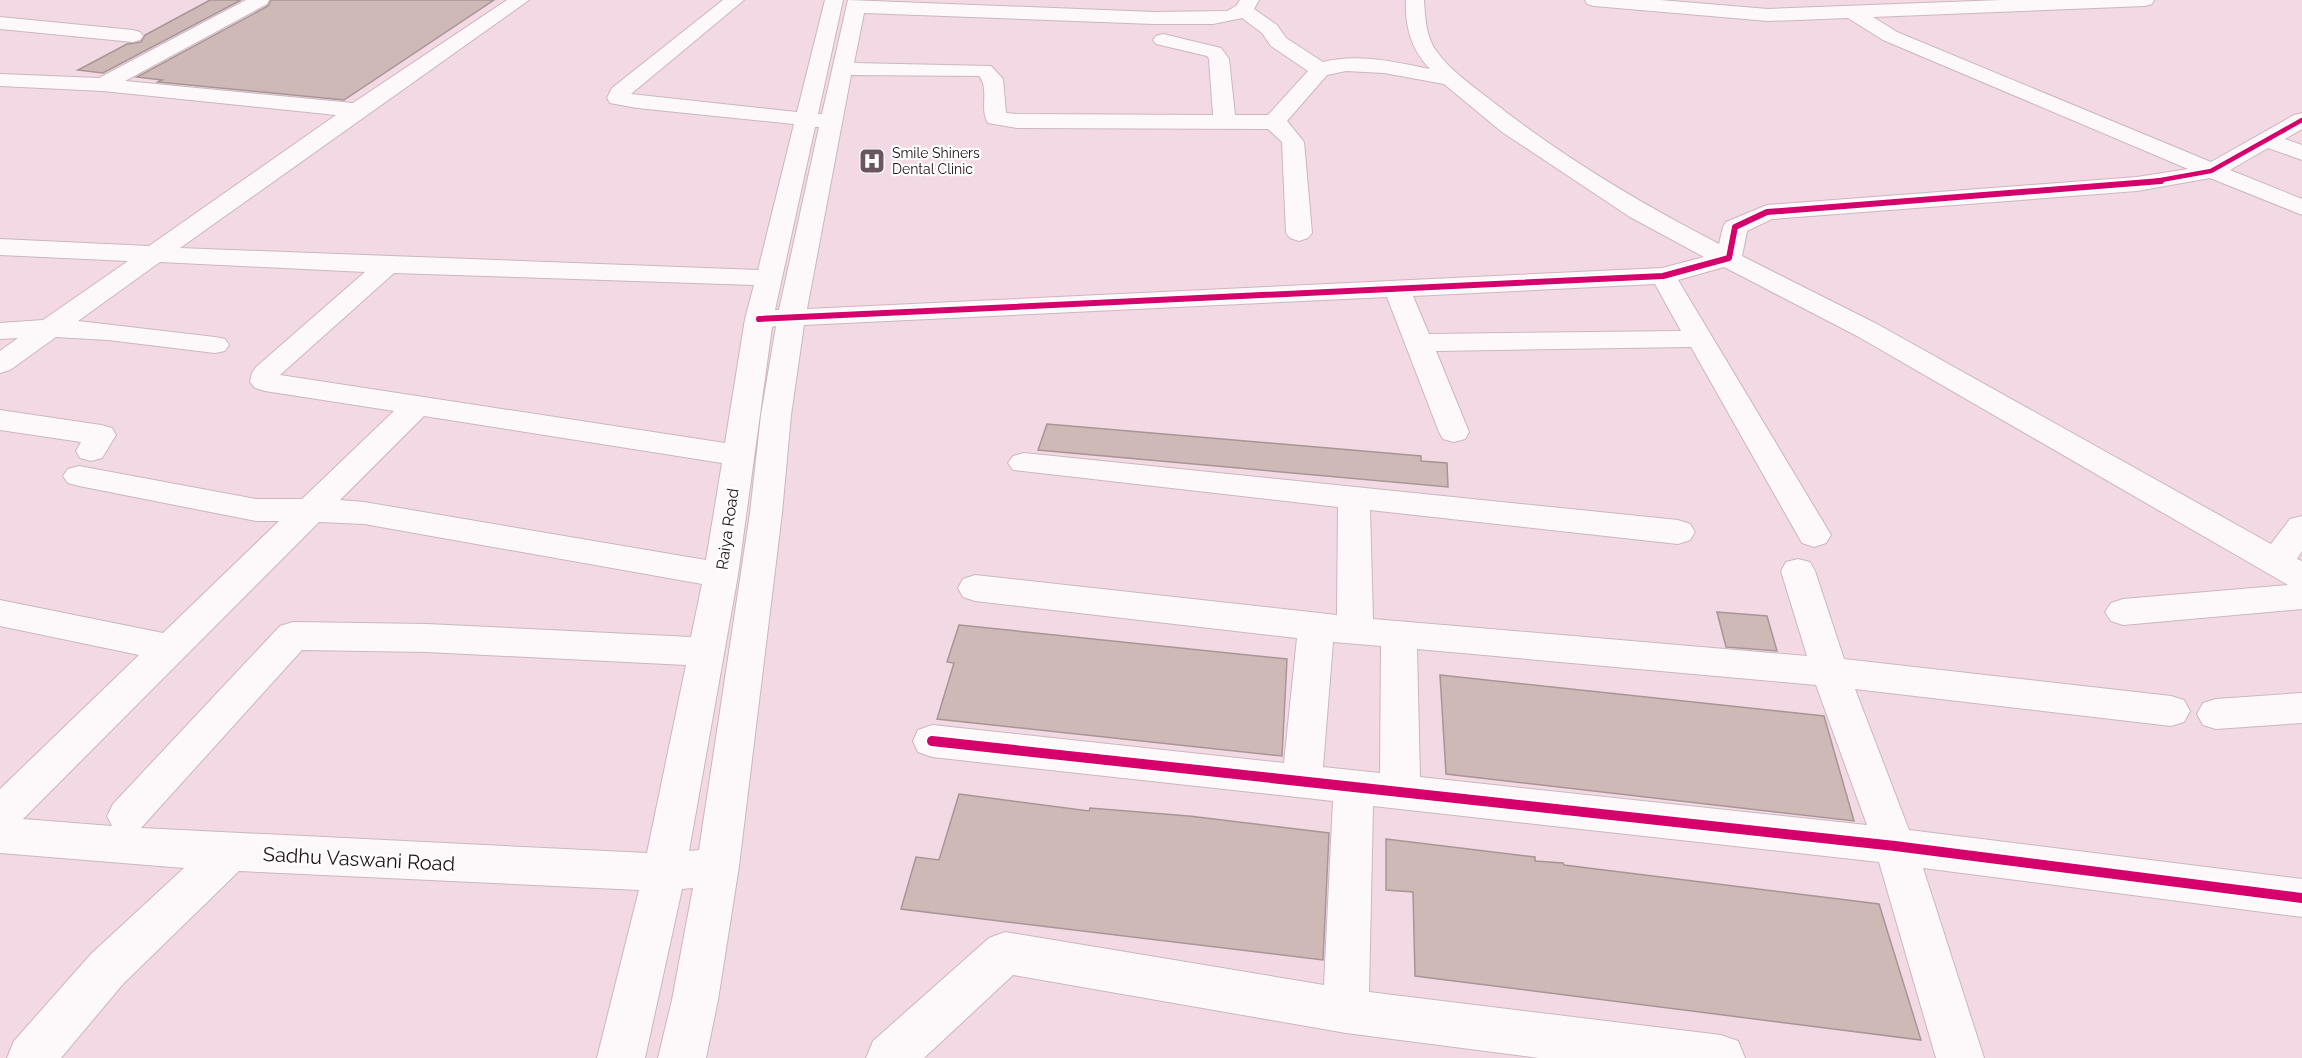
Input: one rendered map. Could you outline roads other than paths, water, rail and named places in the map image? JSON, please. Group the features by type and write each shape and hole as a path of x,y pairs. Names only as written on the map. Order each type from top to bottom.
{"street":[{"path":"103,85 260,0"},
{"path":"0,364 158,254 357,110 520,0"},
{"path":"735,0 620,93 618,98 637,102 818,120"},
{"path":"1415,0 1415,21 1426,53 1452,79 1510,128 1640,212 1818,307 1867,330 2289,570 2302,527"},
{"path":"1594,0 1726,12 1808,14 2145,0"},
{"path":"1788,0 1808,14"},
{"path":"849,2 1154,18 1214,18 1231,15 1246,5 1270,29 1278,42 1321,70"},
{"name":"Raiya Road","path":"621,1058 664,873 721,575 759,319 768,278 818,120 849,2"},
{"name":"Raiya Road","path":"682,1058 695,1000 718,866 765,525 776,415 792,317 818,120 841,69 849,2"},
{"path":"1853,12 1890,36 2302,208"},
{"path":"0,22 133,36"},
{"path":"1163,40 1203,48 1214,52 1219,58 1225,121"},
{"path":"1274,122 1321,70 1337,64 1354,64 1452,79"},
{"path":"841,69 984,70 991,73 994,79 996,117 1005,120 1274,122 1286,132 1293,142 1299,233"},
{"path":"0,80 103,85 357,110"},
{"path":"1729,258 1735,227 1767,212 1928,198 2137,184 2175,179 2211,171 2302,120"},
{"path":"2266,140 2302,153"},
{"path":"0,247 388,265 768,278"},
{"path":"759,319 1663,276 1729,258"},
{"path":"388,265 266,373 264,382 419,404 738,455"},
{"path":"1663,276 1814,535"},
{"path":"1397,288 1454,432"},
{"path":"0,331 53,327 77,328 215,345"},
{"path":"1419,343 1699,339"},
{"path":"0,815 419,404"},
{"path":"0,420 101,435 85,464 256,510 364,513 721,575"},
{"path":"1024,463 1678,531"},
{"path":"1354,498 1355,630"},
{"path":"1798,571 1830,672 1894,846 1960,1058"},
{"path":"975,588 1316,627 1830,672 2170,711"},
{"path":"2123,612 2302,596"},
{"path":"0,613 170,648"},
{"path":"1302,782 1316,627"},
{"path":"1399,634 1400,791"},
{"path":"127,816 293,636 427,638 706,652"},
{"path":"2216,714 2302,708"},
{"path":"932,741 1894,846 2302,898"},
{"path":"1346,1011 1353,786"},
{"name":"Sadhu Vaswani Road","path":"0,835 230,852 664,873 718,866"},
{"path":"31,1058 107,969 230,852"},
{"path":"890,1058 1005,953 1346,1011 1721,1058"}],"place":[{"name":"Smile Shiners Dental Clinic","path":"872,161"}]}
